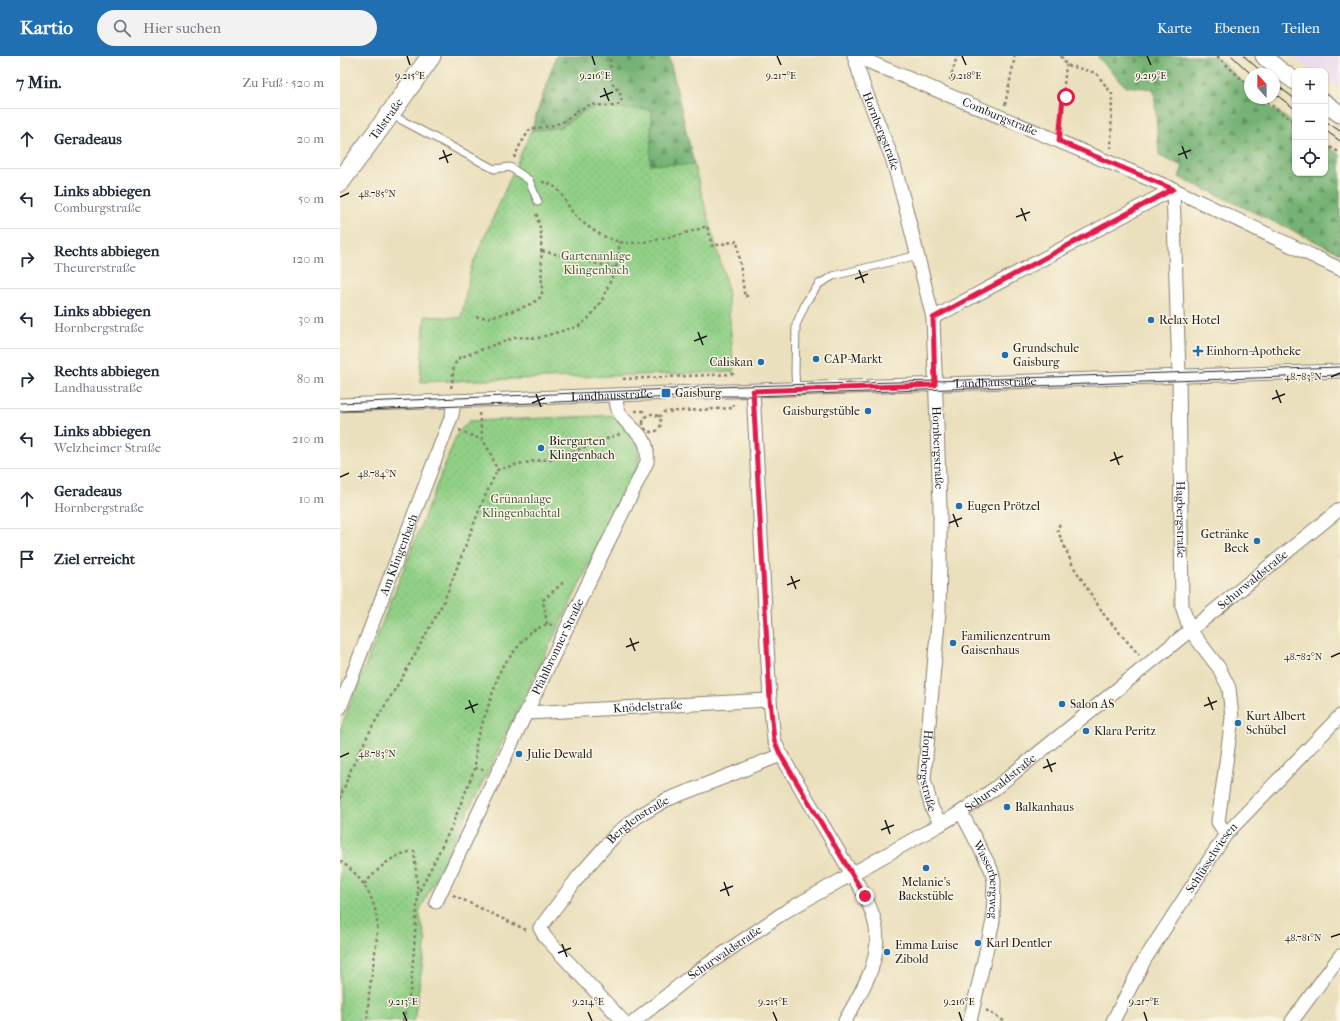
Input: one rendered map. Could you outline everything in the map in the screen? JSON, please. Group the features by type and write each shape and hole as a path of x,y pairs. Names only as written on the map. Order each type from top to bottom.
{"main road":[{"name":"Talstraße","path":"341,177 390,114 431,56"}],"street":[{"name":"Comburgstraße","path":"855,56 1173,189 1340,269"},
{"name":"Hornbergstraße","path":"855,56 864,87 892,158 933,318 940,506 940,561 939,611 924,780 932,809 941,824"},
{"path":"1264,56 1278,69 1292,79"},
{"path":"1326,104 1340,114"},
{"path":"933,318 1173,189"},
{"name":"Hagbergstraße","path":"1173,189 1179,376 1182,606 1190,630 1219,668 1228,688 1232,718 1218,822 1226,834"},
{"name":"Landhausstraße","path":"340,405 1340,371"},
{"path":"748,391 774,740 781,756 868,902 875,920 878,939 874,961 864,986 845,1021"},
{"name":"Pfahlbronner Straße","path":"436,902 647,462 648,453 645,442 635,428 619,413 616,395"},
{"name":"Am Klingenbach","path":"340,708 452,415 451,401"},
{"name":"Schurwaldstraße","path":"635,1021 692,975 786,911 962,812 994,789 1340,509"},
{"name":"Knödelstraße","path":"527,714 770,700"},
{"name":"Schlüsselwiesen","path":"1113,1021 1145,959 1226,834 1340,716"},
{"name":"Berglenstraße","path":"542,933 579,876 617,833 637,817 666,800 781,756"},
{"name":"Wasserbergweg","path":"962,812 991,869 994,880 993,921 970,1021"},
{"path":"542,933 623,1021"},
{"path":"1292,1021 1340,956"}],"lane":[{"path":"390,114 494,169 510,167 529,180 538,202"},
{"path":"796,389 794,360 796,325 806,302 819,284 834,276 918,255"}],"path":[{"path":"520,145 530,130 554,125 566,120 575,112 589,105 599,104 615,106 620,102 621,98 619,91 613,84 610,74 610,56"},
{"path":"946,94 958,56"},
{"path":"1002,118 1015,56"},
{"path":"1059,141 1066,65 1061,56"},
{"path":"1217,56 1244,81"},
{"path":"1066,65 1096,73 1112,94 1110,163"},
{"path":"1270,104 1292,120"},
{"path":"1111,118 1116,118"},
{"path":"1328,146 1340,153"},
{"path":"529,180 550,183 560,192 575,215 597,232 620,242 632,244 692,232 707,226 712,246 738,241 745,297 748,295"},
{"path":"476,317 485,318 495,316 535,302 539,299 542,292 542,251 541,232 535,214 538,202"},
{"path":"451,401 454,380 453,368 455,362 459,358 517,337 538,338 579,326 590,317 602,300 616,268 620,242"},
{"path":"542,251 616,268"},
{"path":"659,417 664,412 733,408 734,402 743,402 748,391"},
{"path":"340,799 351,769 372,727 403,676 444,601 482,503 497,470 492,456 483,440 478,401"},
{"path":"634,411 643,411"},
{"path":"653,414 659,417 661,426 657,431 652,433 644,428 643,420 647,415 653,414"},
{"path":"448,425 483,440"},
{"path":"497,470 518,464 555,458 635,428"},
{"path":"1060,524 1057,530 1073,566 1105,616 1136,652"},
{"path":"547,624 543,600 566,581"},
{"path":"418,894 451,828 475,768 476,743 501,668 530,632 547,624 567,627"},
{"path":"364,884 388,860 403,853 414,851 418,894 411,987 403,1021"},
{"path":"340,861 357,874 364,884 372,902 377,922 376,944 368,997 367,1021"},
{"path":"442,890 526,930 542,933"},
{"path":"973,1007 986,1010 1004,1021"}],"shaded area":[{"path":"1291,56 1340,56 1340,89 1328,81 1328,68 1309,68"}],"green space":[{"path":"556,56 669,56 694,165 649,164 652,110 583,112 562,127 531,131"},
{"path":"1097,56 1215,56 1244,83 1244,104 1267,104 1292,122 1292,176 1328,176 1328,147 1340,155 1340,253 1179,177 1183,166 1159,156 1154,89 1125,86"},
{"name":"Gartenanlage Klingenbach","path":"597,107 652,110 650,164 694,165 727,286 734,372 420,382 425,316 461,318 471,268 531,131 562,127 583,112"},
{"name":"Grünanlage Klingenbachtal","path":"625,415 638,425 639,463 419,912 426,941 414,1021 340,1021 340,730 457,434 469,421"}],"tram line":[{"path":"1232,56 1245,68"},
{"path":"1244,56 1257,68"},
{"path":"1280,88 1292,97"},
{"path":"1280,98 1292,107"},
{"path":"1328,123 1340,131"},
{"path":"1328,132 1340,141"},
{"path":"340,403 743,386 1340,367"},
{"path":"340,411 701,396 753,396 1340,375"}],"place":[{"name":"Relax Hotel","path":"1151,320"},
{"name":"Einhorn-Apotheke","path":"1198,351"},
{"name":"Grundschule Gaisburg","path":"1005,355"},
{"name":"CAP-Markt","path":"816,359"},
{"name":"Caliskan","path":"761,362"},
{"name":"Gaisburg","path":"666,393"},
{"name":"Gaisburgstüble","path":"868,411"},
{"name":"Biergarten Klingenbach","path":"541,448"},
{"name":"Eugen Prötzel","path":"959,506"},
{"name":"Getränke Beck","path":"1257,541"},
{"name":"Familienzentrum Gaisenhaus","path":"953,643"},
{"name":"Salon AS","path":"1062,704"},
{"name":"Kurt Albert Schübel","path":"1238,723"},
{"name":"Klara Peritz","path":"1086,731"},
{"name":"Julie Dewald","path":"519,754"},
{"name":"Balkanhaus","path":"1007,807"},
{"name":"Melanie's Backstüble","path":"926,868"},
{"name":"Karl Dentler","path":"978,943"},
{"name":"Emma Luise Zibold","path":"887,952"}],"route":[{"path":"865,896 781,756 774,740 770,700 753,391 935,385 933,318 1173,189 1059,141 1063,97 1066,97"}]}
